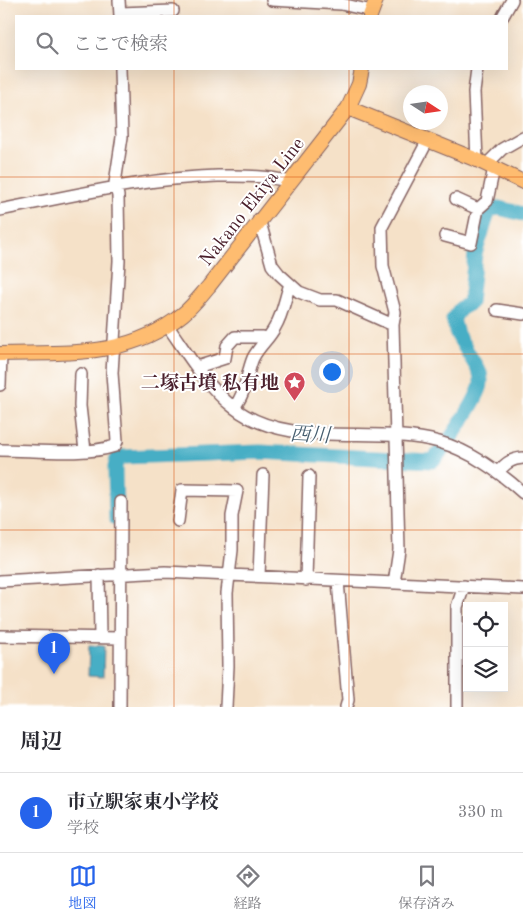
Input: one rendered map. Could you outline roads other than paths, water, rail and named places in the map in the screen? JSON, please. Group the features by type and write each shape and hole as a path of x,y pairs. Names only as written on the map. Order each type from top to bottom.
{"main road":[{"name":"Nakano Ekiya Line","path":"0,354 86,352 114,348 140,339 184,314 209,286 348,108 359,84 362,70"},
{"path":"348,108 486,164 523,182"}],"street":[{"path":"119,0 120,15 172,11"},
{"path":"272,0 341,4 373,9"},
{"path":"504,15 512,0"},
{"path":"0,450 85,451 106,449 115,446 118,441 112,372 119,261 116,187 122,137 120,70"},
{"path":"445,236 470,243 478,209 488,200 486,164 474,92 477,70"},
{"path":"486,164 502,149 523,137"},
{"path":"394,583 399,550 393,325 395,312 383,266 382,227 428,140"},
{"path":"0,210 116,187 184,177 250,176 276,178 290,182"},
{"path":"456,199 478,209"},
{"path":"260,219 272,265 290,284 306,296 320,300 338,300 393,325"},
{"path":"234,407 241,400 253,358 276,326 290,284"},
{"path":"497,310 523,314"},
{"path":"167,325 217,392 234,407 261,423 296,432 396,435 440,442 498,472 523,493"},
{"path":"197,367 225,358 227,346 235,337 248,336 266,340"},
{"path":"0,354 0,384"},
{"path":"81,374 80,406 85,451"},
{"path":"498,472 507,463 523,458"},
{"path":"259,576 263,475"},
{"path":"306,580 309,476"},
{"path":"178,521 182,490 237,490 232,516 230,574 227,593 228,666 226,707"},
{"path":"120,707 120,590 123,574 122,502"},
{"path":"0,581 123,574 230,574 306,580 523,590"},
{"path":"99,575 104,637"},
{"path":"338,581 348,700 346,707"},
{"path":"457,707 457,607 464,586"},
{"path":"0,636 120,638"}],"water":[{"path":"89,645 104,646 103,677 88,676"}],"waterway":[{"name":"西川","path":"116,518 115,467 117,459 122,457 260,452 432,461 459,426 481,386 480,373 457,334 453,319 460,309 470,303 475,254 489,210 499,208 523,214"}],"place":[{"name":"二塚古墳 私有地","path":"295,401"},
{"name":"市立駅家東小学校","path":"54,674"}]}
